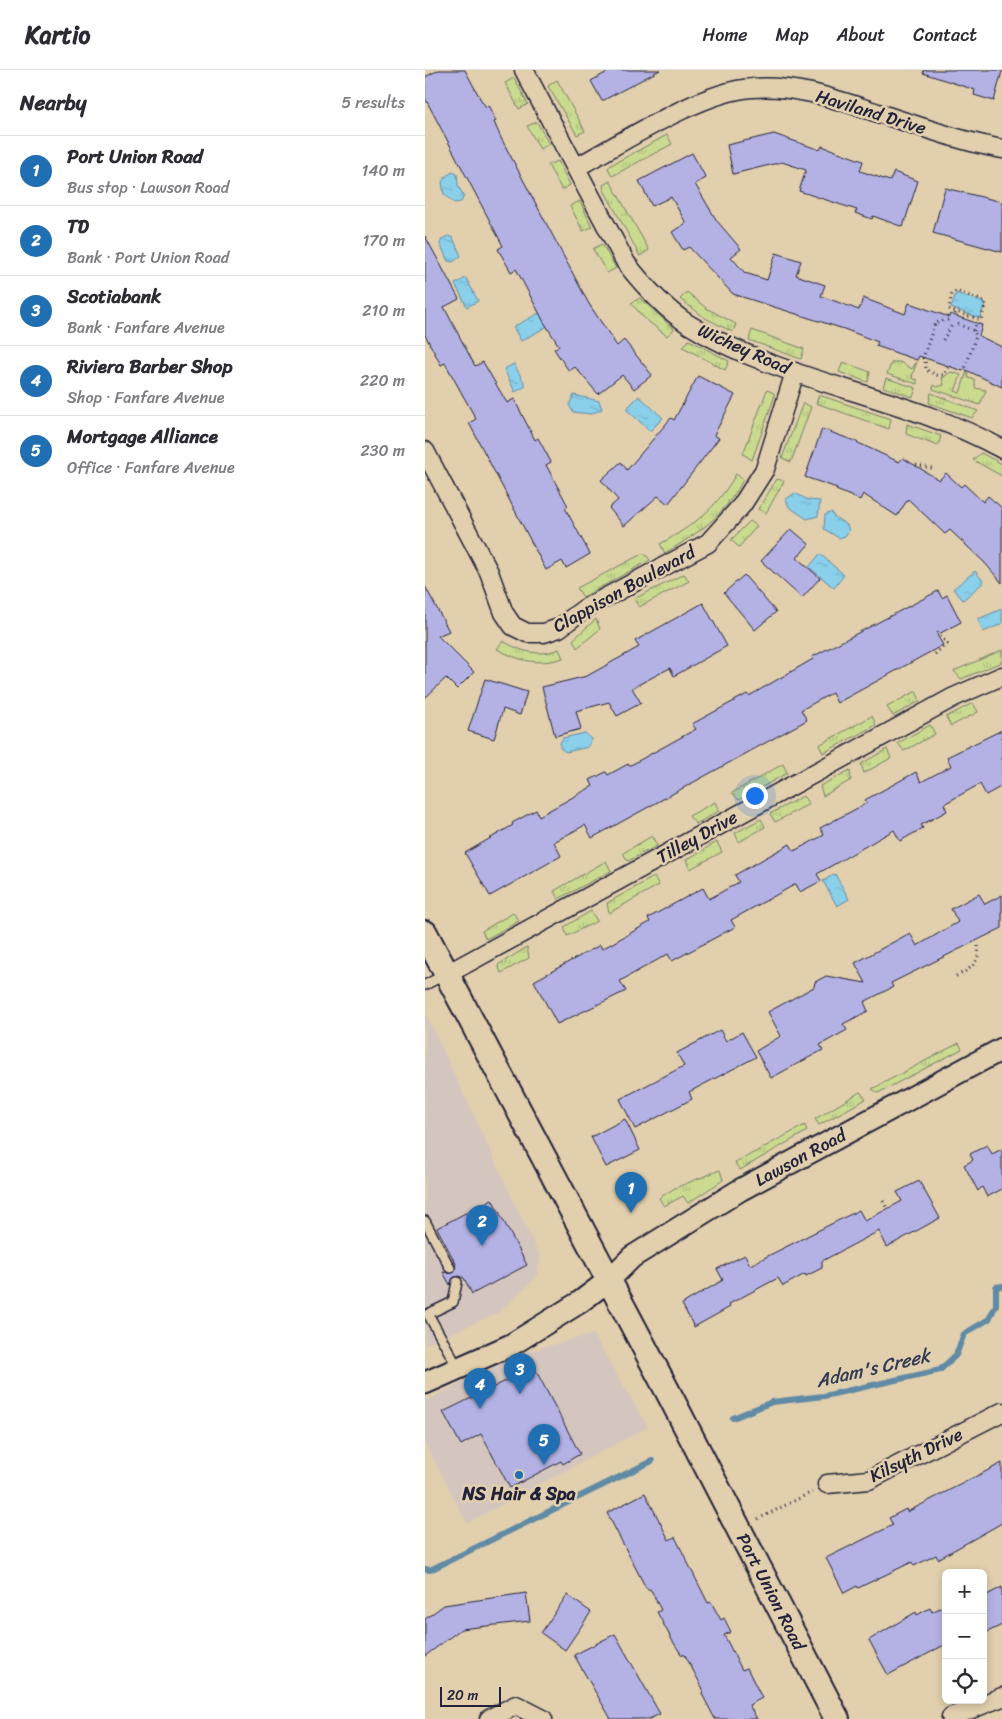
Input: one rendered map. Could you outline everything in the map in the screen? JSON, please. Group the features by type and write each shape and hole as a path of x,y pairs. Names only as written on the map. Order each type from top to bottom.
{"main road":[{"name":"Port Union Road","path":"425,933 609,1280 837,1719"}],"street":[{"name":"Wichey Road","path":"524,70 577,167 626,263 663,304 687,323 713,338 795,372 951,424 1002,449"},
{"name":"Haviland Drive","path":"577,167 701,102 752,88 800,90 851,104 967,142 1002,149"},
{"name":"Clappison Boulevard","path":"425,451 489,572 504,613 513,626 527,633 544,633 559,628 584,609 708,543 742,505 765,469 795,372"},
{"name":"Tilley Drive","path":"447,974 954,697 1002,676"},
{"name":"Lawson Road","path":"425,1383 511,1344 580,1302 609,1280 632,1257 740,1190 1002,1049"},
{"name":"Kilsyth Drive","path":"827,1484 869,1480 1002,1412"},
{"path":"951,1717 1002,1697"},
{"path":"489,1719 517,1705 543,1719"}],"lane":[{"path":"425,985 447,974"},
{"path":"425,1221 450,1268"},
{"path":"457,1282 458,1286 453,1302 428,1314 458,1368"}],"path":[{"path":"956,291 986,302 981,320 956,313 949,310 952,294 956,291"},
{"path":"948,320 935,323 923,358 926,370 929,373 944,375 949,366"},
{"path":"958,324 972,336"},
{"path":"943,340 951,325"},
{"path":"965,369 976,339 974,331 976,325"},
{"path":"967,330 974,331"},
{"path":"916,465 935,469"},
{"path":"935,654 947,644 937,630"},
{"path":"956,976 972,967 979,954 977,946"},
{"path":"883,1201 886,1207"},
{"path":"740,1530 827,1484"}],"shaded area":[{"path":"425,1012 540,1257 537,1277 498,1313 425,1345"},
{"path":"593,1334 648,1427 467,1523 425,1443 425,1401 522,1353"}],"green space":[{"path":"514,78 528,104 519,109 505,83"},
{"path":"557,80 585,131 577,135 548,86"},
{"path":"537,122 549,144 540,149 527,126"},
{"path":"667,135 672,144 612,176 608,168 611,165"},
{"path":"558,161 570,185 562,190 548,165"},
{"path":"610,181 649,250 640,256 604,190 603,185"},
{"path":"580,201 592,227 583,231 570,206"},
{"path":"602,244 616,268 607,273 593,249"},
{"path":"687,292 706,308 736,324 733,332 707,319 680,299"},
{"path":"640,298 674,329 667,336 644,318 631,303"},
{"path":"752,330 804,349 801,359 749,340"},
{"path":"689,340 729,361 725,370 683,347"},
{"path":"917,361 912,377 915,380 917,379 917,384 887,374 892,362 900,362 912,369"},
{"path":"843,362 870,372 868,382 839,372"},
{"path":"967,371 969,378 975,380 975,388 986,390 980,405 933,389 934,385 937,387 944,385 942,378 951,372 961,375 955,391 960,393"},
{"path":"886,378 916,388 913,397 883,387"},
{"path":"767,390 774,393 774,398 752,460 743,454"},
{"path":"931,393 978,411 972,418 929,403"},
{"path":"819,395 891,419 889,429 816,403"},
{"path":"803,403 811,407 791,462 782,458"},
{"path":"907,424 941,436 938,446 906,434"},
{"path":"981,453 1002,464 1002,476 973,460"},
{"path":"736,474 743,480 719,514 689,538 665,553 660,544 694,523 712,507"},
{"path":"777,479 784,481 766,513 758,509"},
{"path":"750,521 757,526 739,547 731,540"},
{"path":"644,553 650,560 583,597 577,588"},
{"path":"684,574 689,581 639,607 634,599"},
{"path":"596,619 600,629 577,648 573,640"},
{"path":"503,641 517,648 538,653 559,649 563,658 537,662 513,657 497,649"},
{"path":"1002,650 1002,662 961,679 954,671"},
{"path":"916,691 920,701 893,716 887,707"},
{"path":"973,703 978,712 951,726 946,717"},
{"path":"872,716 876,725 823,753 819,745"},
{"path":"930,725 935,734 904,751 898,743"},
{"path":"887,749 891,758 864,773 861,764"},
{"path":"783,764 787,773 739,800 732,793"},
{"path":"850,770 851,780 823,796 820,786"},
{"path":"803,796 809,804 775,822 770,814"},
{"path":"715,802 719,811 696,824 689,816"},
{"path":"761,819 765,827 739,842 735,833"},
{"path":"652,836 657,846 628,861 623,853"},
{"path":"717,842 722,852 690,869 686,860"},
{"path":"606,861 611,871 558,899 554,891"},
{"path":"654,877 659,885 609,913 607,903"},
{"path":"591,911 597,921 567,936 564,927"},
{"path":"513,913 519,921 486,939 482,931"},
{"path":"527,947 529,958 501,973 498,965"},
{"path":"959,1043 962,1049 878,1093 872,1089"},
{"path":"860,1092 866,1099 819,1125 815,1119"},
{"path":"805,1125 807,1131 740,1170 735,1163"},
{"path":"720,1170 723,1180 688,1203 683,1196 664,1206 659,1198 675,1188"}],"water":[{"path":"453,172 457,174 458,186 464,196 461,202 454,203 444,194 442,182 446,176"},
{"path":"448,236 453,238 461,256 453,262 448,261 440,244 442,239"},
{"path":"466,278 478,301 467,307 455,284"},
{"path":"956,293 985,303 980,318 951,308"},
{"path":"541,312 548,326 521,341 513,327"},
{"path":"514,364 526,386 515,392 504,369"},
{"path":"574,395 599,401 602,409 591,414 573,412 569,405"},
{"path":"639,396 663,418 650,431 626,409"},
{"path":"795,493 808,500 820,501 818,516 807,519 789,507 786,499"},
{"path":"832,512 833,516 847,525 849,531 845,536 839,538 824,529 825,515"},
{"path":"820,554 844,575 834,588 809,567"},
{"path":"975,571 984,582 963,600 953,589"},
{"path":"1002,609 1002,624 983,632 978,619"},
{"path":"585,733 592,739 588,747 566,752 560,748 563,738"},
{"path":"835,874 849,899 837,906 823,881"}],"building":[{"path":"439,70 465,70 481,100 486,107 488,105 496,121 494,122 501,138 589,304 617,346 624,340 652,375 634,389 622,375 598,394 575,367 569,371 554,349 559,346 516,269 511,272 498,249 503,246 425,98 425,77"},
{"path":"611,70 660,70 602,101 591,81"},
{"path":"924,70 1002,71 994,101 974,95 975,90 923,73"},
{"path":"774,134 820,150 822,146 863,161 860,171 890,181 894,172 918,181 903,227 873,216 872,219 855,213 857,210 799,191 806,170 782,162 733,174 727,145"},
{"path":"692,153 706,178 695,184 717,221 741,249 731,257 745,273 767,280 776,253 801,261 796,275 825,285 821,296 859,310 863,298 905,314 909,303 949,317 950,314 982,325 979,336 1002,347 1002,387 964,369 963,371 919,356 917,360 876,346 878,342 844,329 733,294 689,247 683,250 672,232 686,223 671,197 652,206 639,181"},
{"path":"945,188 1002,202 1002,252 933,233"},
{"path":"425,236 459,299 444,307 475,366 483,362 507,403 514,399 535,440 538,438 551,462 546,465 568,506 565,508 590,554 566,568 562,561 546,570 469,423 476,419 445,363 441,365 425,335"},
{"path":"698,376 735,395 714,435 719,438 668,504 658,496 624,526 609,508 618,500 601,480 621,462 627,470 671,418 674,420"},
{"path":"822,429 852,440 899,462 903,458 939,480 946,473 961,487 964,484 983,502 988,496 1002,508 1002,583 984,562 950,530 945,534 908,499 897,516 863,494 860,500 836,490 837,488 805,477"},
{"path":"791,529 809,544 797,558 820,578 802,598 761,561"},
{"path":"744,575 776,612 755,630 724,593"},
{"path":"425,586 449,631 438,636 474,672 457,689 446,678 425,698"},
{"path":"938,591 942,598 947,595 961,622 937,635 943,645 837,703 832,693 801,710 807,720 592,838 585,825 554,842 561,856 490,896 465,853 536,810 539,816 593,786 590,780 606,772 608,775 628,764 629,766 696,729 692,724 747,694 749,696 813,659 812,657"},
{"path":"703,603 727,646 674,676 670,668 632,688 641,703 617,716 609,702 576,711 581,729 555,736 542,687 587,676 639,647 635,641"},
{"path":"485,679 527,692 520,715 503,709 494,739 468,731"},
{"path":"1002,730 1002,786 986,795 980,784 944,804 947,811 921,825 923,828 900,841 894,830 817,874 821,881 800,892 796,884 731,920 735,927 672,961 668,954 620,981 626,991 557,1024 534,981 600,945 602,949 650,922 648,918 703,888 709,899 739,882 735,875 790,844 794,851 824,835 820,828 867,803 865,800 916,772 921,782 951,766 947,757"},
{"path":"979,894 985,904 1002,895 1002,928 891,983 893,987 864,1002 868,1011 843,1024 847,1030 820,1045 823,1050 771,1078 756,1051 781,1036 768,1012 814,987 815,982 826,976 866,983 855,963 910,933 917,946 958,922 951,909"},
{"path":"720,1030 726,1041 742,1032 756,1057 689,1092 692,1099 635,1129 620,1099 684,1066 677,1053"},
{"path":"625,1119 640,1150 606,1167 591,1137"},
{"path":"987,1145 992,1154 1002,1149 1002,1189 987,1197 982,1187 978,1191 964,1165 973,1160 970,1154"},
{"path":"919,1181 940,1218 887,1247 879,1231 822,1261 822,1268 806,1276 805,1274 783,1286 778,1278 729,1304 730,1307 694,1327 682,1304 723,1280 717,1269 745,1255 750,1265 859,1210 865,1221 902,1201 897,1192"},
{"path":"492,1199 527,1265 472,1294 464,1278 459,1276 453,1278 450,1285 443,1272 453,1273 456,1264 437,1228"},
{"path":"534,1367 580,1454 563,1464 561,1461 510,1488 481,1434 461,1445 443,1412"},
{"path":"1002,1463 1002,1523 938,1559 936,1555 914,1566 912,1562 844,1593 826,1558 893,1525 889,1518 906,1509 907,1512"},
{"path":"645,1493 669,1540 675,1537 708,1603 711,1602 721,1620 724,1618 731,1632 724,1635 742,1670 747,1668 762,1698 749,1705 757,1719 715,1719 702,1694 703,1689 685,1655 681,1654 672,1640 657,1612 661,1610 651,1590 646,1588 607,1513"},
{"path":"1002,1587 1002,1625 987,1632 987,1614 987,1595"},
{"path":"526,1593 530,1621 461,1629 425,1656 425,1619 444,1605"},
{"path":"567,1595 591,1612 565,1650 541,1633"},
{"path":"942,1607 942,1646 888,1675 869,1640 916,1612 917,1615 930,1608 932,1612"},
{"path":"615,1634 660,1714 649,1719 611,1719 574,1655"}],"waterway":[{"name":"Adam's Creek","path":"733,1418 772,1402 824,1396 940,1370 956,1355 964,1334 989,1319 996,1305 996,1287 1002,1286"},
{"name":"Adam's Creek","path":"425,1569 430,1570 652,1461"}],"place":[{"name":"Port Union Road","path":"631,1213"},
{"name":"TD","path":"482,1246"},
{"name":"Scotiabank","path":"520,1394"},
{"name":"Riviera Barber Shop","path":"480,1409"},
{"name":"Mortgage Alliance","path":"544,1465"},
{"name":"NS Hair & Spa","path":"519,1475"}]}
